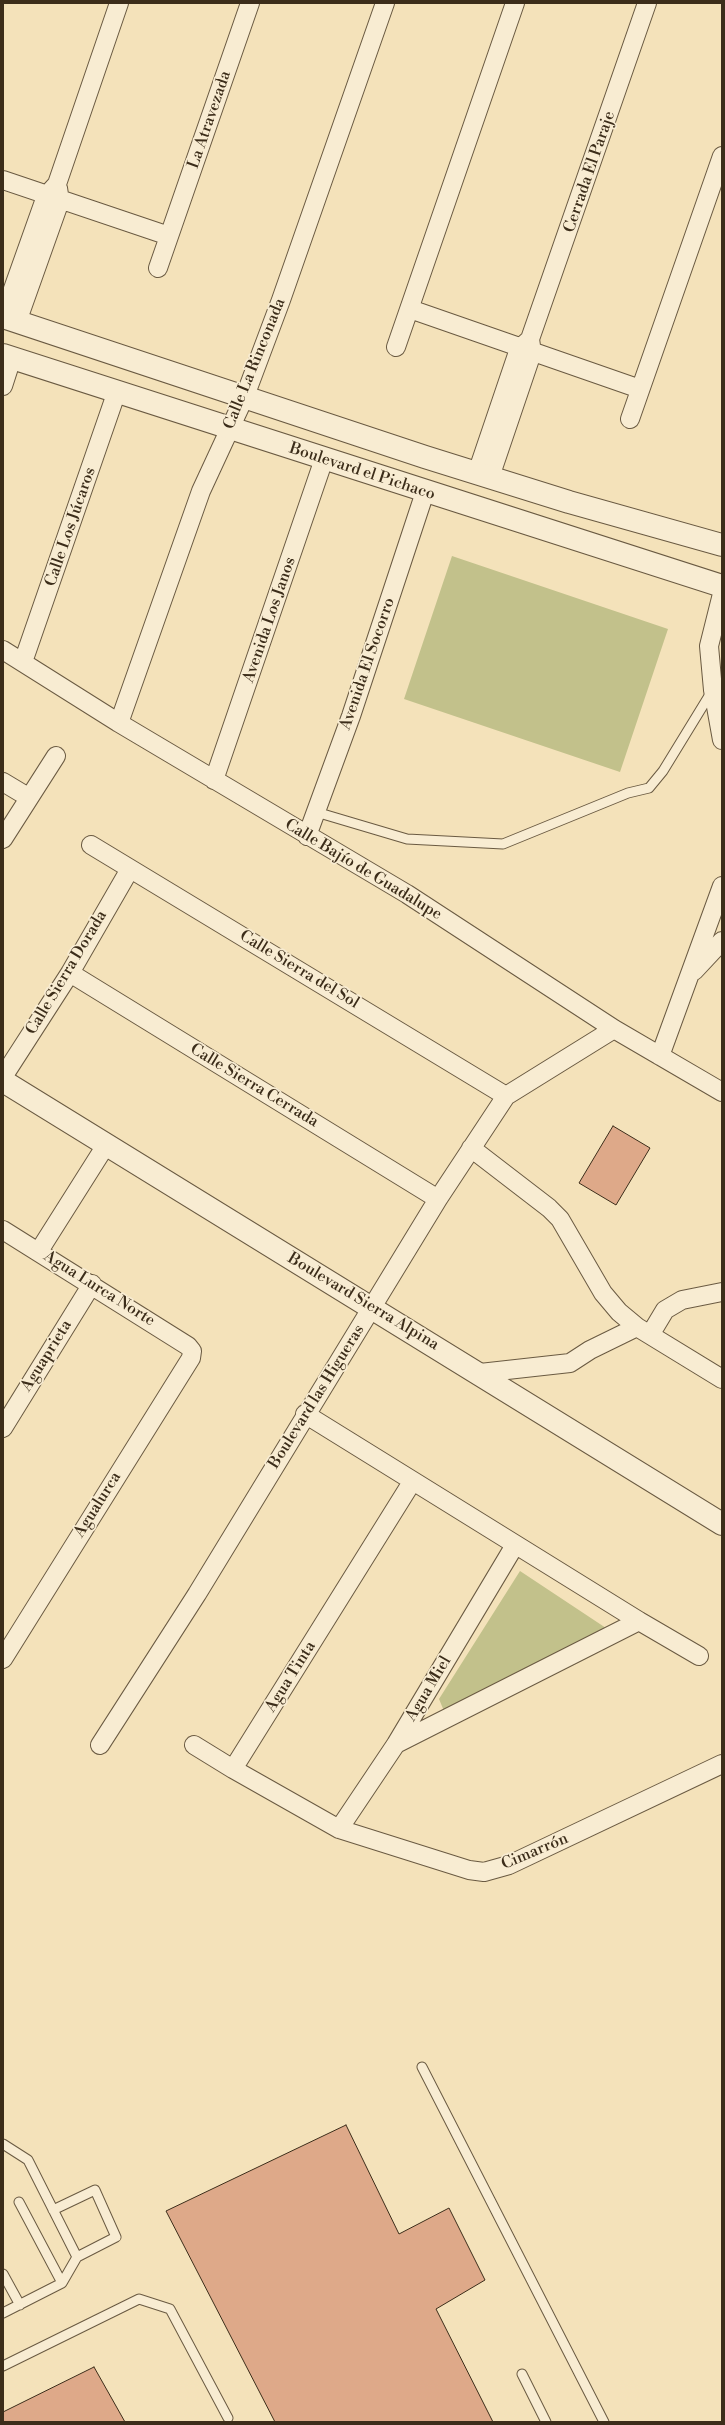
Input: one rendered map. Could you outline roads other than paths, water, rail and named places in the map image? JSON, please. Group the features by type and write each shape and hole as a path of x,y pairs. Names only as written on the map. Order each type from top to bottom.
{"street":[{"path":"119,3 28,271 8,319 483,475 576,504 722,545"},
{"name":"La Atravezada","path":"158,268 250,3"},
{"name":"Calle La Rinconada","path":"120,723 201,491 245,396 385,3"},
{"path":"396,347 515,3"},
{"name":"Cerrada El Paraje","path":"483,475 647,3"},
{"path":"630,419 722,156"},
{"path":"3,180 55,193 169,236"},
{"path":"410,309 527,347 640,389"},
{"path":"3,386 8,356"},
{"name":"Boulevard el Pichaco","path":"8,356 425,492 722,586"},
{"name":"Calle Los Júcaros","path":"23,662 117,391"},
{"name":"Avenida Los Janos","path":"214,780 324,459"},
{"name":"Avenida El Socorro","path":"307,836 425,492"},
{"path":"722,594 709,646 713,690 722,740"},
{"name":"Calle Bajío de Guadalupe","path":"3,650 214,780 407,894 614,1029 722,1092"},
{"path":"3,839 28,797 56,756"},
{"path":"3,782 28,797"},
{"name":"Calle Sierra del Sol","path":"91,845 506,1096"},
{"name":"Calle Sierra Dorada","path":"3,1077 70,973 130,869"},
{"path":"660,1056 674,1021 686,979 722,886"},
{"path":"686,979 722,941"},
{"name":"Calle Sierra Cerrada","path":"70,973 438,1199"},
{"name":"Boulevard las Higueras","path":"100,1745 197,1594 305,1414 372,1308 438,1199 506,1096 614,1029"},
{"name":"Boulevard Sierra Alpina","path":"3,1081 480,1373 722,1524"},
{"path":"39,1251 106,1145"},
{"path":"471,1148 549,1208 560,1219 603,1293 643,1331 722,1379"},
{"name":"Agua Lurca Norte","path":"3,1230 92,1284 188,1346 192,1351"},
{"name":"Aguaprieta","path":"3,1428 92,1284"},
{"path":"480,1373 570,1363 590,1350 643,1331 665,1310 682,1300 722,1292"},
{"name":"Agualurca","path":"3,1659 9,1635 191,1358 192,1351"},
{"path":"305,1414 515,1546 699,1656"},
{"name":"Agua Tinta","path":"233,1769 412,1482"},
{"name":"Agua Miel","path":"339,1829 396,1744 515,1546"},
{"path":"396,1744 640,1621"},
{"path":"194,1745 290,1803 339,1829"},
{"name":"Cimarrón","path":"339,1829 469,1870 484,1872 508,1865 722,1764"}],"lane":[{"path":"316,812 407,839 503,844 628,793 649,788 663,772 713,690"},
{"path":"422,2067 604,2422"},
{"path":"3,2144 28,2160 77,2257"},
{"path":"3,2313 62,2283 77,2257 116,2237 95,2190 53,2210"},
{"path":"19,2202 62,2283"},
{"path":"3,2274 20,2305"},
{"path":"3,2366 139,2299 170,2309 228,2418"},
{"path":"522,2374 546,2422"}]}
